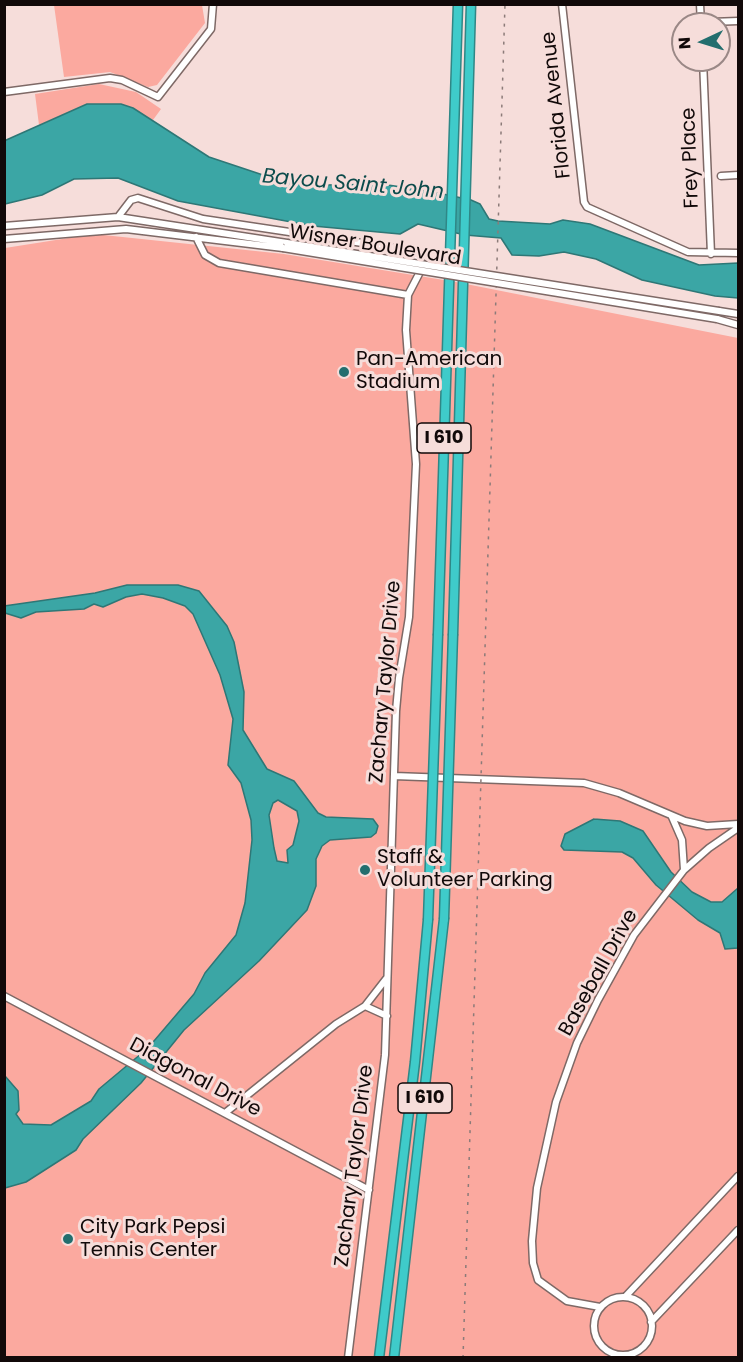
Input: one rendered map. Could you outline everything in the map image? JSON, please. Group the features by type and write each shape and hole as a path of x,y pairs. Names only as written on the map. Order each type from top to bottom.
{"highway":[{"name":"I 610","path":"379,1358 416,1051 428,920 458,4"},
{"name":"I 610","path":"394,1358 444,920 471,4"}],"street":[{"path":"4,92 110,78 122,80 158,97 211,29 213,4"},
{"name":"Florida Avenue","path":"562,4 584,202 591,210 679,249 711,254"},
{"name":"Frey Place","path":"703,72 711,254"},
{"path":"720,176 738,175"},
{"name":"Zachary Taylor Drive","path":"127,204 138,198 203,219 409,250 422,263 422,270 408,295 407,361 416,464 409,617 399,678 385,1055 348,1358"},
{"path":"118,217 127,204 134,218"},
{"name":"Wisner Boulevard","path":"4,226 67,220 134,218 717,319 738,325"},
{"path":"67,220 67,232"},
{"name":"Wisner Boulevard","path":"4,238 126,229 213,240 285,245 738,314"},
{"path":"196,237 205,255 219,263 408,295"},
{"path":"205,255 206,248 213,240"},
{"path":"711,254 738,253"},
{"path":"394,776 584,783 619,793 672,817 707,826 738,826"},
{"path":"672,817 682,840 682,873"},
{"name":"Baseball Drive","path":"600,1307 567,1301 538,1280 533,1263 533,1225 537,1188 547,1137 578,1043 615,969 658,902 682,873 738,826"},
{"path":"225,1113 336,1024 365,1006 387,979"},
{"name":"Diagonal Drive","path":"4,996 369,1190"},
{"path":"365,1006 387,1016"},
{"path":"738,1176 626,1297 607,1301 600,1307 594,1326 600,1344 617,1354 638,1354 648,1339 651,1322 738,1230"},
{"path":"626,1297 643,1305 651,1322"}],"shaded area":[{"path":"54,5 202,5 205,23 157,85 148,87 110,72 64,77"},
{"path":"99,84 136,92 161,109 153,120 121,104 87,104 39,125 35,94"},
{"path":"94,234 284,254 456,282 738,338 738,1357 5,1357 5,248"}],"water":[{"name":"Bayou Saint John","path":"87,104 121,104 133,108 209,157 281,181 326,185 381,184 429,191 480,204 489,219 550,224 563,220 590,224 699,265 738,263 738,298 715,296 642,280 596,259 564,252 539,256 512,255 501,238 465,235 418,224 400,234 313,226 178,201 118,178 74,179 42,195 5,204 4,141"},
{"path":"127,585 178,585 199,591 227,626 234,642 244,692 243,730 267,769 294,781 318,813 326,817 373,819 378,826 376,833 371,837 330,840 322,846 316,859 316,886 307,910 259,961 184,1030 141,1083 83,1139 76,1150 26,1182 5,1188 5,1076 18,1091 19,1110 16,1114 23,1124 51,1125 91,1101 99,1089 148,1048 194,994 205,973 236,935 245,903 252,840 251,820 241,783 228,765 233,719 220,675 193,614 185,606 142,594 126,597 103,607 94,604 84,609 36,612 21,618 5,613 4,606 95,593","holes":["278,800 297,811 299,821 293,845 287,850 288,863 277,861 269,815 273,803"]},
{"path":"594,819 620,821 643,831 671,872 692,892 711,902 722,902 738,888 738,948 725,949 720,933 698,920 656,885 633,858 622,852 564,850 561,846 565,834"}],"railway":[{"path":"463,1358 505,4"}],"place":[{"name":"Pan-American Stadium","path":"344,372"},
{"name":"Staff & Volunteer Parking","path":"365,870"},
{"name":"City Park Pepsi Tennis Center","path":"68,1239"}]}
